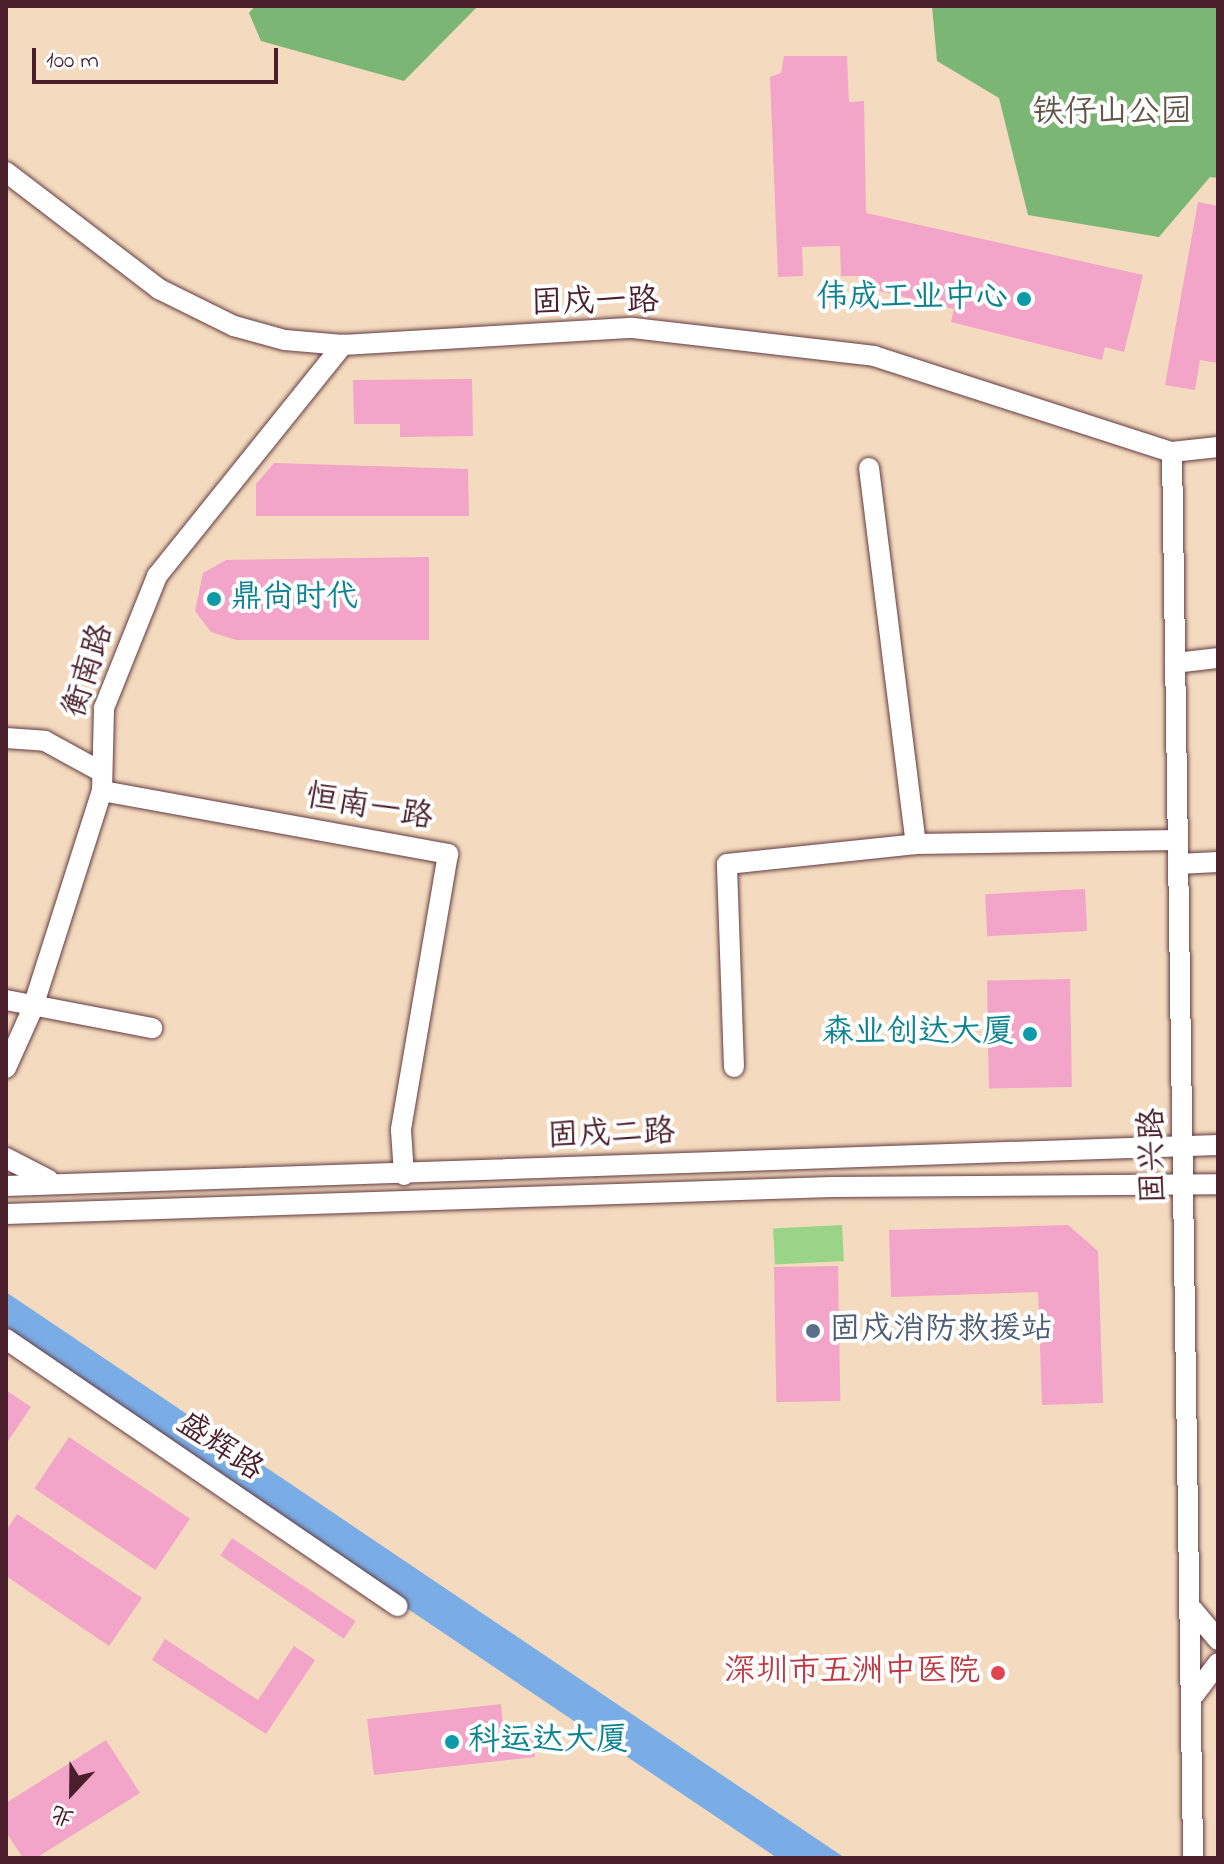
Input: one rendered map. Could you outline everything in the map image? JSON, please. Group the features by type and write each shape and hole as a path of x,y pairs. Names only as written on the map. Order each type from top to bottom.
{"street":[{"name":"固戍一路","path":"6,172 190,306 285,340 343,345 633,328 874,356 1172,452 1218,447"},
{"name":"衡南路","path":"6,1068 32,1010 101,781 104,708 157,576 343,345"},
{"name":"固兴路","path":"1172,452 1186,1184 1193,1858"},
{"path":"869,468 916,844"},
{"path":"1175,663 1218,658"},
{"path":"6,738 45,741 101,781"},
{"name":"恒南一路","path":"101,781 448,854 401,1130 404,1175"},
{"path":"734,1067 727,864 916,844 1178,840"},
{"path":"1178,864 1218,862"},
{"path":"6,1000 32,1010 152,1028"},
{"name":"固戍二路","path":"6,1186 404,1175 1218,1145"},
{"path":"6,1158 28,1173 73,1184"},
{"name":"固戍二路","path":"6,1214 832,1187 1218,1184"},
{"name":"盛辉路","path":"6,1339 398,1606"},
{"path":"1191,1597 1200,1626 1218,1640"},
{"path":"1192,1703 1202,1676 1218,1663"}],"green space":[{"path":"255,6 478,6 404,81 261,41 249,13"},
{"name":"铁仔山公园","path":"932,6 1218,6 1218,178 1210,177 1159,237 1028,215 999,98 937,61"},
{"path":"842,1225 844,1261 775,1265 773,1229"}],"water":[{"path":"6,1292 842,1856 777,1858 6,1338"}],"building":[{"path":"784,56 847,56 849,102 864,101 866,213 1143,275 1124,352 1105,347 1102,360 951,322 954,309 867,288 870,276 841,276 840,246 802,247 803,276 778,277 770,77 781,73"},
{"path":"1198,202 1218,206 1218,363 1200,360 1195,390 1165,385"},
{"path":"472,379 473,436 400,437 400,424 354,424 353,380"},
{"path":"274,463 468,469 469,516 256,516 256,484"},
{"name":"鼎尚时代","path":"429,557 429,640 236,640 211,632 195,611 203,573 226,560"},
{"path":"1085,889 1087,931 987,936 985,894"},
{"name":"森业创达大厦","path":"1070,979 1072,1087 989,1088 987,980"},
{"path":"1068,1225 1098,1251 1103,1403 1042,1405 1038,1292 891,1297 889,1230"},
{"path":"838,1266 840,1401 776,1402 774,1267"},
{"path":"6,1390 31,1407 6,1444"},
{"path":"69,1437 190,1519 155,1570 34,1488"},
{"path":"17,1514 142,1598 109,1646 6,1576 6,1531"},
{"path":"232,1538 356,1621 344,1639 220,1555"},
{"path":"165,1639 258,1700 294,1646 315,1660 266,1734 152,1660"},
{"name":"科运达大厦","path":"501,1704 503,1727 531,1724 535,1757 374,1775 367,1719"},
{"path":"106,1740 140,1793 36,1858 23,1858 6,1832 6,1803"}],"place":[{"name":"伟成工业中心","path":"1024,299"},
{"name":"鼎尚时代","path":"214,599"},
{"name":"森业创达大厦","path":"1030,1034"},
{"name":"固戍消防救援站","path":"813,1331"},
{"name":"深圳市五洲中医院","path":"998,1673"},
{"name":"科运达大厦","path":"452,1742"}]}
